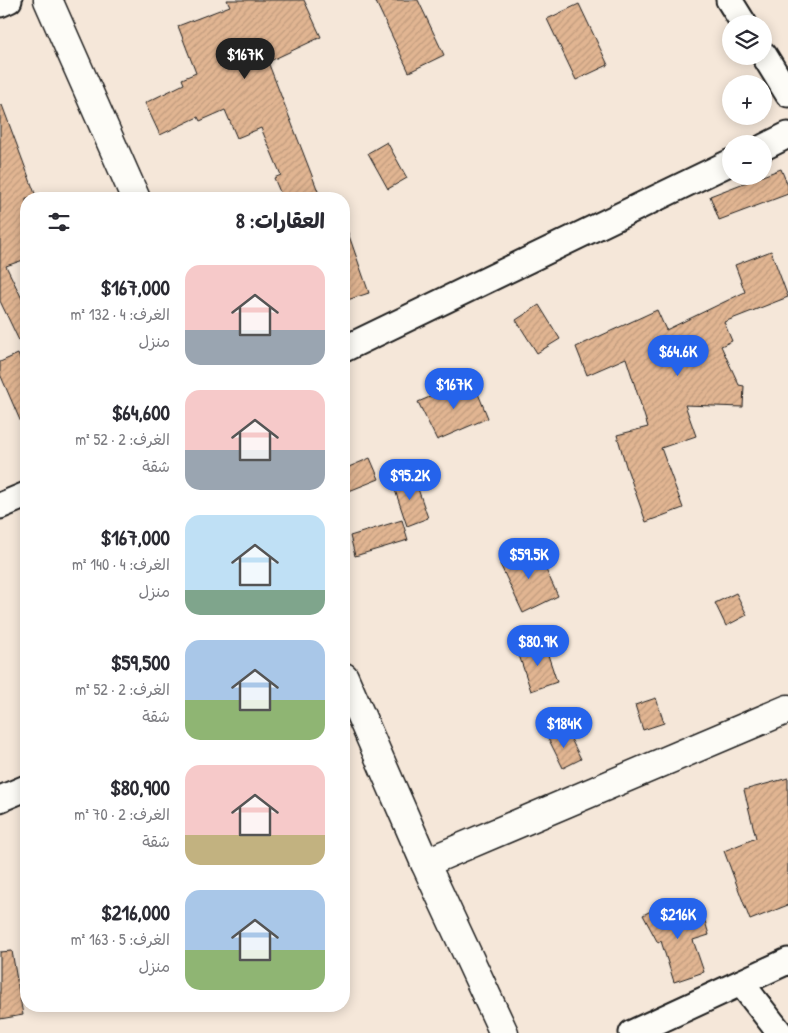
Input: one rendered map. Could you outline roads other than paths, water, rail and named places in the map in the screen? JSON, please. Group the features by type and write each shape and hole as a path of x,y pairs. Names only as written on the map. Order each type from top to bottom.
{"main road":[{"path":"48,0 133,192"},
{"path":"350,699 504,1033"},
{"path":"426,864 788,709"}],"street":[{"path":"0,4 9,0"},
{"path":"729,0 738,15"},
{"path":"770,65 788,94"},
{"path":"772,143 788,135"},
{"path":"350,346 722,166"},
{"path":"0,506 20,497"},
{"path":"0,799 20,791"},
{"path":"632,1033 788,961"},
{"path":"740,983 780,1033"}]}
